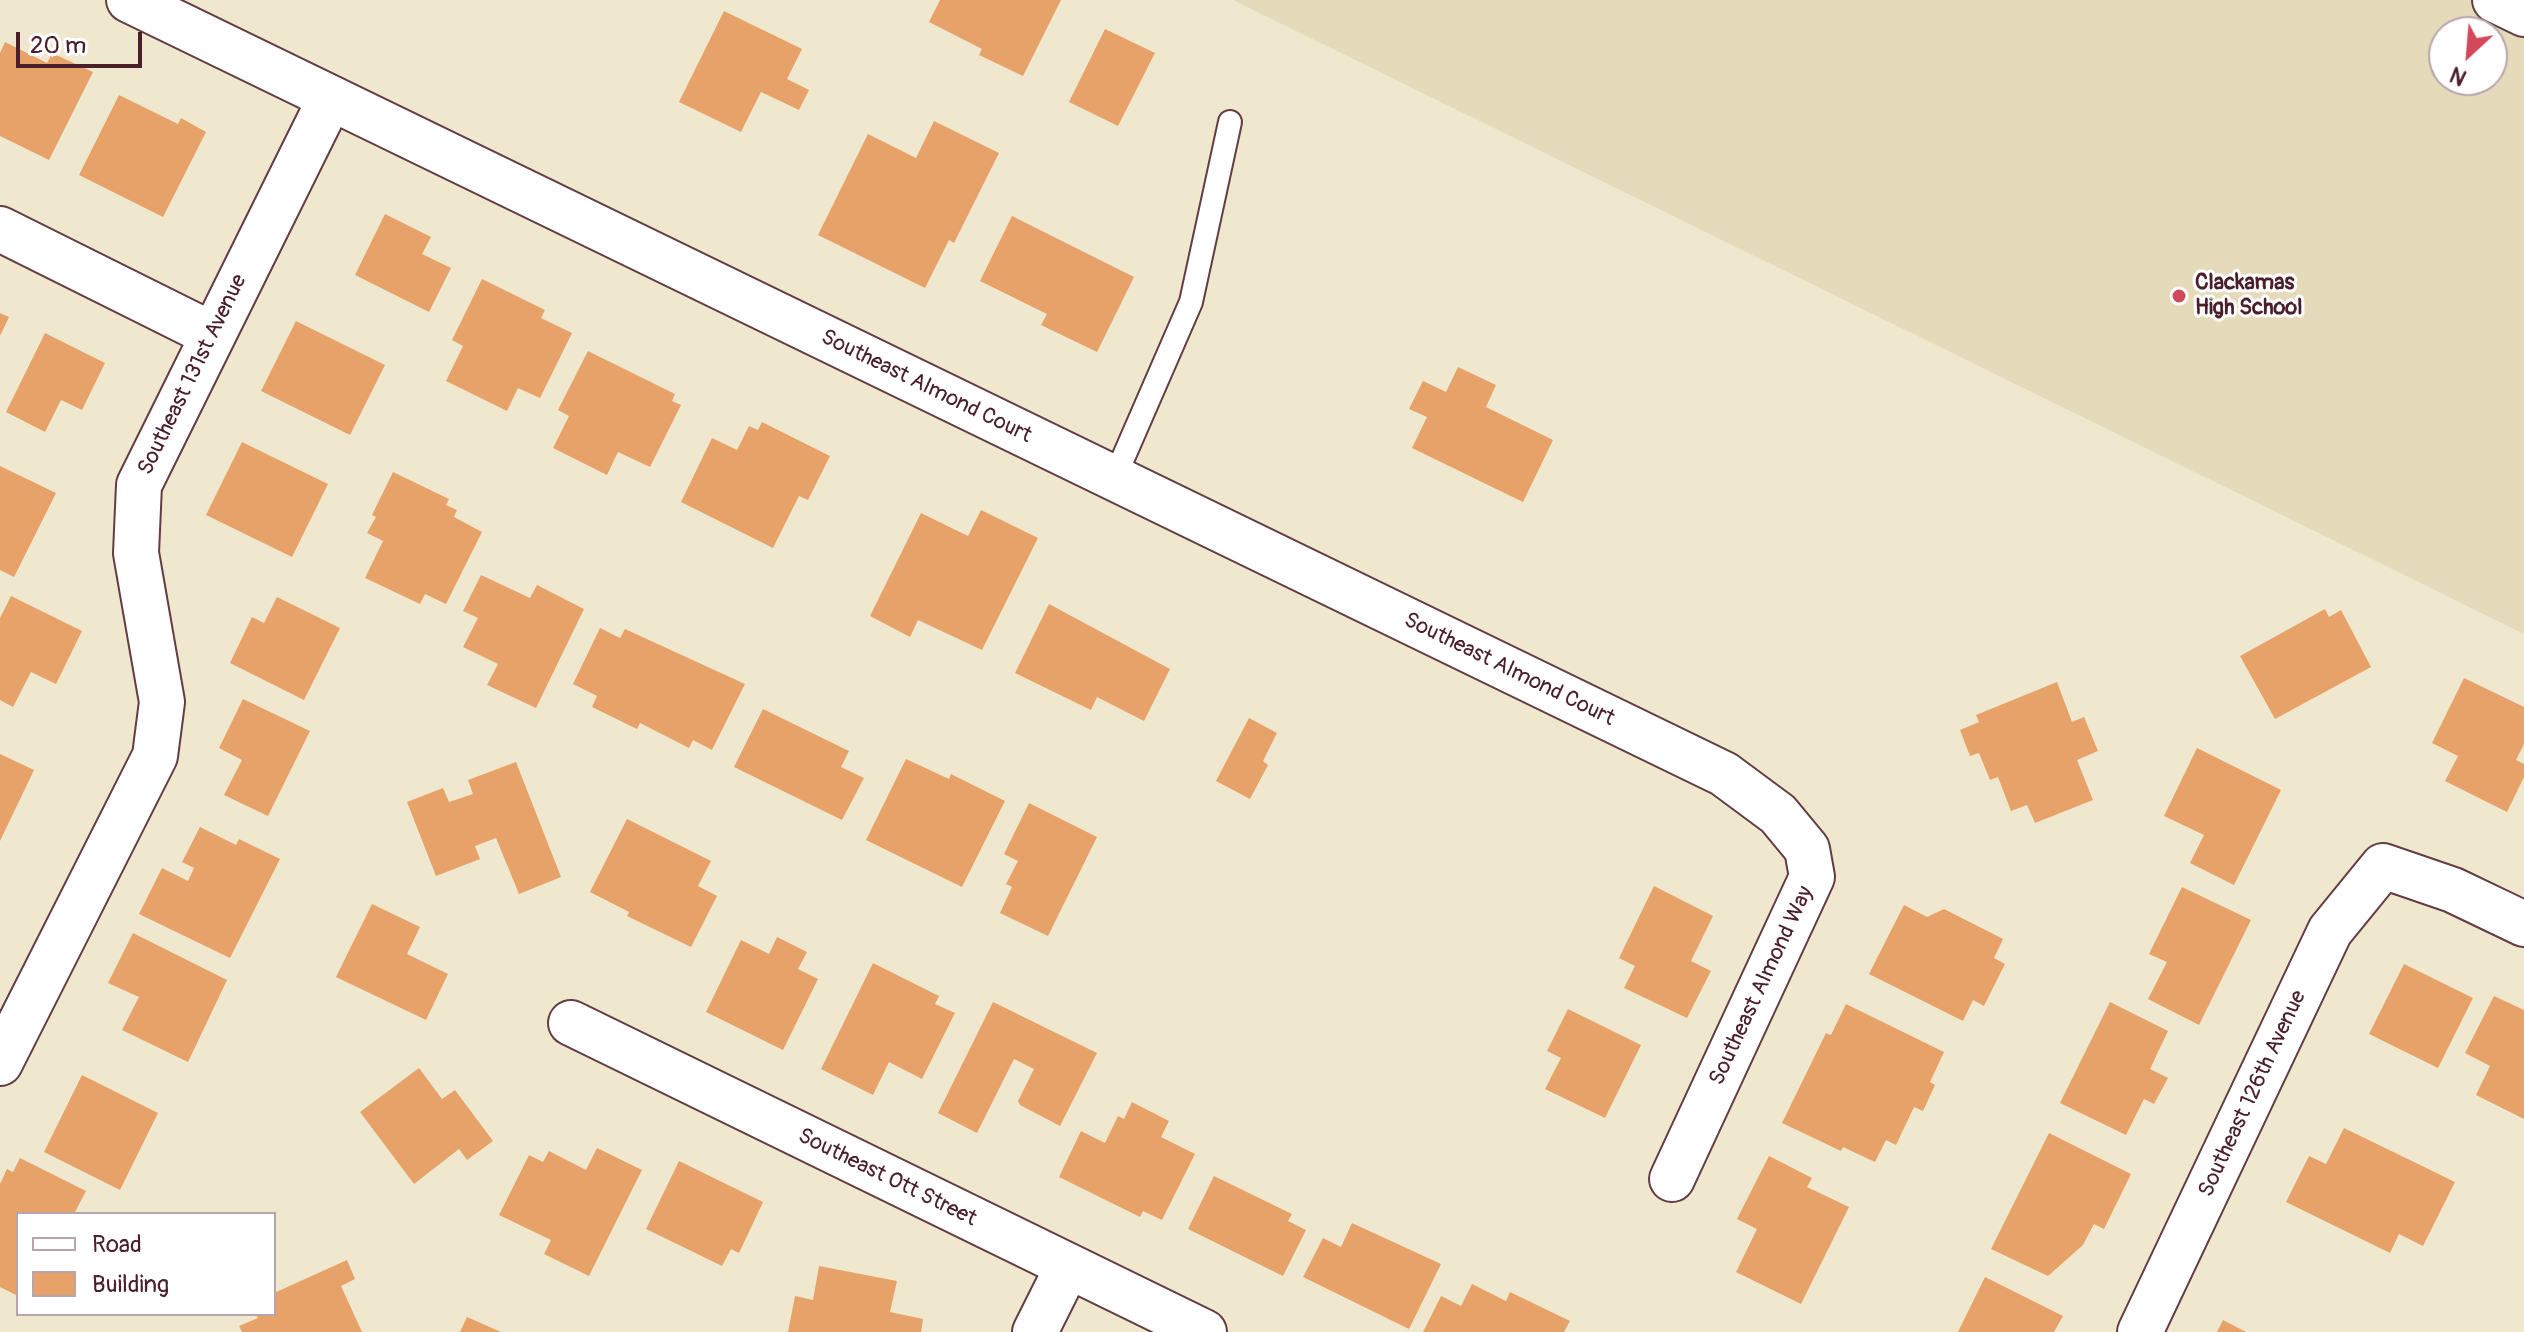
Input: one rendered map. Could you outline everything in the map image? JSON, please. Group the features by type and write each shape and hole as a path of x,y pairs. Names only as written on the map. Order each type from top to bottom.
{"street":[{"name":"Southeast Almond Court","path":"129,0 1724,774"},
{"path":"2495,0 2524,14"},
{"name":"Southeast 131st Avenue","path":"0,1063 155,756 162,702 136,553 139,485 330,99"},
{"path":"0,229 213,335"},
{"name":"Southeast Almond Way","path":"1672,1179 1812,877 1807,849 1778,814 1724,774"},
{"name":"Southeast 126th Avenue","path":"2140,1332 2330,931 2383,866 2453,890 2524,924"},
{"name":"Southeast Ott Street","path":"571,1023 1204,1332"},
{"path":"1035,1332 1068,1266"}],"lane":[{"path":"1114,479 1191,302 1230,122"}],"shaded area":[{"name":"Clackamas High School","path":"1233,0 2524,0 2524,634"}],"building":[{"path":"940,0 1061,0 1023,76 979,55 982,49 929,22"},
{"path":"724,11 802,49 787,79 809,90 799,110 761,92 741,132 679,102"},
{"path":"1105,29 1155,53 1118,126 1069,102"},
{"path":"5,42 47,63 52,53 93,72 49,160 0,136 0,53"},
{"path":"119,95 178,124 181,118 206,132 163,217 79,175"},
{"path":"934,121 999,153 954,243 949,240 925,288 818,235 868,134 916,158"},
{"path":"385,214 431,237 422,254 451,268 429,312 355,275"},
{"path":"1012,216 1134,277 1097,352 1041,325 1047,314 980,281"},
{"path":"482,279 545,310 541,318 572,333 540,398 518,388 507,411 446,381 463,346 452,340"},
{"path":"0,313 9,317 0,336"},
{"path":"296,321 385,365 350,435 261,391"},
{"path":"45,333 105,363 82,410 61,400 45,432 6,412"},
{"path":"588,351 675,394 672,401 681,405 650,467 618,452 607,475 553,448 569,416 558,410"},
{"path":"1458,367 1496,385 1486,407 1553,440 1523,502 1412,448 1427,417 1409,409 1423,381 1446,392"},
{"path":"762,422 830,456 808,500 799,496 773,548 681,502 712,438 737,450 749,426 758,430"},
{"path":"242,442 328,484 292,557 206,515"},
{"path":"0,466 56,493 14,577 0,570"},
{"path":"393,472 449,499 446,505 457,510 454,517 482,532 446,604 425,594 420,604 365,578 383,541 367,533 376,517 372,515"},
{"path":"981,510 1038,538 982,650 918,620 910,637 870,616 921,513 968,536"},
{"path":"481,575 530,598 537,585 584,609 536,708 487,685 498,664 463,647 478,618 463,611"},
{"path":"11,596 82,631 56,684 31,672 13,707 0,700 0,618"},
{"path":"277,597 340,628 304,700 230,663 252,617 264,623"},
{"path":"1049,604 1170,669 1144,721 1097,697 1091,710 1015,673"},
{"path":"2325,609 2329,617 2341,610 2371,667 2275,719 2240,656"},
{"path":"600,628 620,638 625,629 745,684 712,750 693,740 689,748 640,723 637,729 592,707 597,696 573,684"},
{"path":"2464,678 2524,707 2524,744 2516,760 2524,764 2524,777 2507,812 2445,781 2458,756 2432,743"},
{"path":"2057,682 2072,722 2084,717 2098,751 2077,760 2093,800 2035,823 2027,805 2011,811 1998,777 1990,780 1979,753 1970,756 1960,730 1979,722 1976,715"},
{"path":"243,699 310,731 268,816 224,795 242,760 219,748"},
{"path":"763,709 849,751 841,767 864,778 842,820 734,767"},
{"path":"1249,718 1277,733 1263,761 1268,765 1250,799 1216,781"},
{"path":"2197,748 2281,790 2234,885 2190,863 2204,835 2164,816"},
{"path":"0,754 34,770 0,841"},
{"path":"906,759 949,779 951,774 1005,801 962,887 866,840"},
{"path":"516,762 561,877 519,894 496,838 475,846 480,859 436,876 407,802 443,788 449,802 473,794 468,780"},
{"path":"1029,803 1097,837 1048,936 1000,913 1012,887 1006,884 1018,861 1004,854"},
{"path":"627,819 711,861 698,886 717,896 691,947 627,916 629,912 590,892"},
{"path":"200,827 236,845 239,839 280,859 230,958 139,914 162,868 188,881 194,868 182,862"},
{"path":"1654,886 1713,916 1691,961 1711,971 1687,1018 1624,988 1635,966 1619,958"},
{"path":"2182,887 2251,920 2199,1025 2148,999 2167,962 2149,954"},
{"path":"372,904 420,927 407,954 448,974 426,1020 336,977"},
{"path":"1904,905 1927,917 1944,909 2003,939 1994,958 2005,964 1984,1006 1973,1000 1963,1021 1869,974"},
{"path":"133,933 227,980 188,1062 122,1030 139,997 108,983"},
{"path":"777,937 807,952 798,969 818,979 783,1050 706,1012 741,940 769,954"},
{"path":"873,963 939,996 935,1004 955,1013 922,1079 889,1062 873,1095 821,1069"},
{"path":"2404,964 2473,998 2438,1068 2369,1034"},
{"path":"2494,996 2524,1010 2524,1119 2476,1095 2490,1066 2465,1053"},
{"path":"993,1002 1097,1053 1060,1126 1020,1105 1018,1101 1034,1069 1014,1059 977,1133 938,1113"},
{"path":"2110,1002 2168,1031 2150,1069 2168,1078 2154,1104 2144,1099 2126,1135 2060,1103"},
{"path":"1846,1004 1944,1052 1930,1082 1935,1085 1923,1111 1914,1107 1896,1145 1886,1140 1875,1162 1843,1147 1841,1151 1782,1123 1826,1033 1831,1035"},
{"path":"1568,1009 1641,1045 1605,1118 1545,1089 1561,1058 1547,1051"},
{"path":"419,1068 442,1099 455,1090 493,1141 467,1160 459,1149 414,1184 360,1112"},
{"path":"82,1075 158,1113 120,1190 44,1152"},
{"path":"1132,1102 1169,1121 1161,1137 1195,1154 1162,1220 1143,1211 1140,1217 1059,1177 1081,1131 1105,1143 1118,1116 1124,1119"},
{"path":"2344,1128 2455,1182 2423,1246 2399,1234 2390,1253 2286,1202 2309,1156 2326,1164"},
{"path":"2049,1133 2131,1174 2104,1229 2094,1224 2083,1245 2048,1276 1991,1249"},
{"path":"597,1148 642,1170 589,1276 544,1254 551,1240 499,1215 529,1155 543,1162 549,1151 586,1170"},
{"path":"1769,1156 1812,1178 1807,1187 1849,1207 1801,1304 1736,1272 1757,1229 1737,1219"},
{"path":"20,1158 86,1191 75,1212 16,1212 16,1295 0,1287 0,1184 7,1169 13,1172"},
{"path":"679,1161 763,1202 739,1253 731,1249 722,1266 646,1229"},
{"path":"1214,1176 1292,1214 1288,1221 1306,1230 1283,1276 1188,1229"},
{"path":"1352,1223 1441,1264 1409,1329 1303,1277 1323,1238 1341,1247"},
{"path":"347,1260 355,1279 341,1286 362,1332 242,1332 239,1326 257,1316 276,1316 276,1292"},
{"path":"819,1266 897,1281 890,1312 923,1319 921,1332 788,1332 795,1296 813,1300"},
{"path":"1985,1277 2063,1316 2054,1332 1958,1332"},
{"path":"1472,1284 1506,1301 1510,1292 1570,1321 1564,1332 1423,1332 1441,1296 1461,1306"},
{"path":"467,1317 501,1332 460,1332"},
{"path":"2223,1320 2246,1332 2217,1332"}],"place":[{"name":"Clackamas High School","path":"2179,296"}]}
